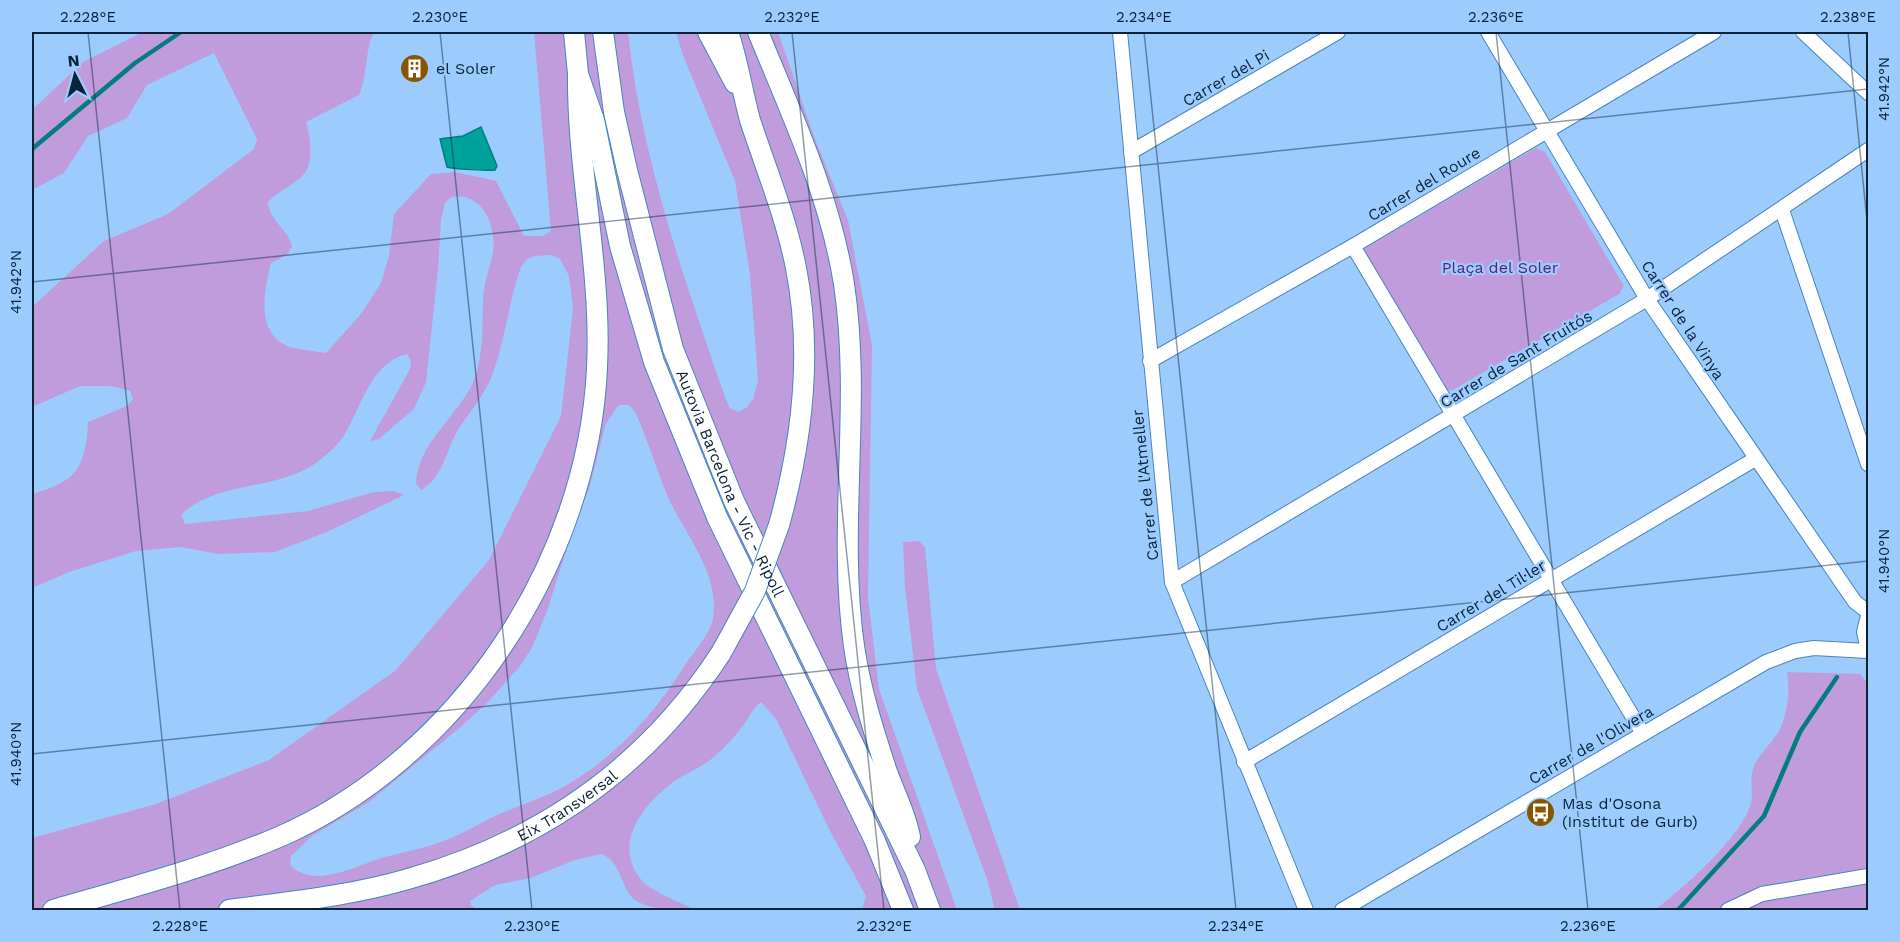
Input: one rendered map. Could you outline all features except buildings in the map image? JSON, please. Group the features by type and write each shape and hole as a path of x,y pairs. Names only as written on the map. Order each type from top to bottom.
{"highway":[{"name":"Autovia Barcelona - Vic - Ripoll","path":"574,32 578,74 594,120 620,246 654,362 717,517 870,830 903,910"},
{"name":"Autovia Barcelona - Vic - Ripoll","path":"603,32 614,112 673,349 734,501 915,870 930,910"},
{"path":"708,32 746,105"},
{"path":"728,32 746,105"},
{"path":"758,32 822,198 844,285 850,392 848,578 854,648 886,769 908,829 915,870"},
{"path":"53,910 149,883 280,836 359,790 420,742 459,702 530,603 571,507 591,420 597,369 598,313 577,120 578,74"},
{"name":"Eix Transversal","path":"229,910 339,894 406,880 469,860 530,832 593,791 659,735 721,652 755,591 779,525 790,485 803,395 805,335 796,269 746,105"}],"street":[{"name":"Carrer de l'Atmeller","path":"1119,32 1172,582 1306,910"},
{"name":"Carrer del Pi","path":"1131,152 1338,32"},
{"name":"Carrer de la Vinya","path":"1488,32 1647,299 1855,602 1869,614"},
{"name":"Carrer del Roure","path":"1150,361 1353,246 1714,32"},
{"path":"1803,32 1869,93"},
{"name":"Carrer de Sant Fruitós","path":"1172,582 1647,299 1869,150"},
{"path":"1782,210 1869,464"},
{"path":"1353,246 1643,734"},
{"name":"Carrer del Til·ler","path":"1244,762 1755,459"},
{"path":"1869,614 1864,632 1869,651"},
{"name":"Carrer de l'Olivera","path":"1342,910 1766,662 1795,651 1814,648 1869,651"},
{"path":"1728,910 1762,894 1869,876"}],"green space":[{"path":"143,32 374,32 359,95 306,122 310,148 308,168 302,177 268,202 271,214 287,234 292,246 288,254 271,263 265,299 267,324 272,334 293,348 326,353 361,314 381,283 389,256 394,214 431,174 455,172 496,181 524,236 543,236 551,231 534,32 628,32 643,126 666,219 726,400 730,408 738,412 747,407 753,399 758,380 750,274 735,181 682,53 676,32 778,32 815,139 848,220 872,345 868,598 879,689 957,910 862,910 866,896 831,833 776,719 761,702 736,735 714,757 673,782 657,796 639,818 633,831 630,857 644,883 697,910 652,907 635,900 612,861 601,854 575,860 530,878 495,885 470,901 471,905 478,910 32,910 32,838 156,804 269,760 396,670 489,560 561,416 573,308 569,276 560,259 552,255 534,256 526,260 521,267 491,378 454,437 438,474 428,486 421,490 416,483 418,468 424,455 431,442 459,406 474,380 482,339 484,292 493,253 494,243 490,222 479,205 471,199 451,197 445,203 441,220 426,382 414,409 379,439 370,441 410,369 411,361 407,354 385,366 376,376 343,438 320,460 287,477 213,496 196,504 181,515 185,524 308,511 374,492 394,491 404,495 327,532 275,552 219,554 180,547 136,551 69,572 32,588 32,494 60,484 76,470 84,451 88,422 127,406 133,399 130,391 124,389 110,386 80,386 32,407 32,307 104,241 168,214 254,149 257,139 214,53 147,85 127,118 88,136 64,173 32,190 32,110 83,62","holes":["619,405 629,405 640,423 668,497 700,555 714,601 712,624 709,630 661,700 633,733 584,774 557,790 495,816 458,835 324,876 300,872 290,865 291,856 312,836 369,802 456,731 487,703 520,666 532,648 547,611 574,526 589,489 606,423"]},
{"name":"Plaça del Soler","path":"1536,148 1545,152 1624,286 1619,294 1453,390 1446,391 1362,254 1364,249"},
{"path":"919,541 925,547 936,669 1020,910 995,910 987,879 917,689 905,587 903,542"},
{"path":"1787,672 1860,674 1868,684 1868,910 1655,910 1708,864 1742,822 1751,803 1752,775 1755,764 1779,731 1784,717 1788,694"}],"shaded area":[{"path":"481,127 497,166 495,170 447,167 440,139 463,136"}],"waterway":[{"path":"32,149 135,63 181,32"},
{"path":"1678,910 1764,816 1800,732 1837,677"}],"place":[{"name":"el Soler","path":"415,68"},
{"name":"Mas d'Osona (Institut de Gurb)","path":"1541,812"}]}
